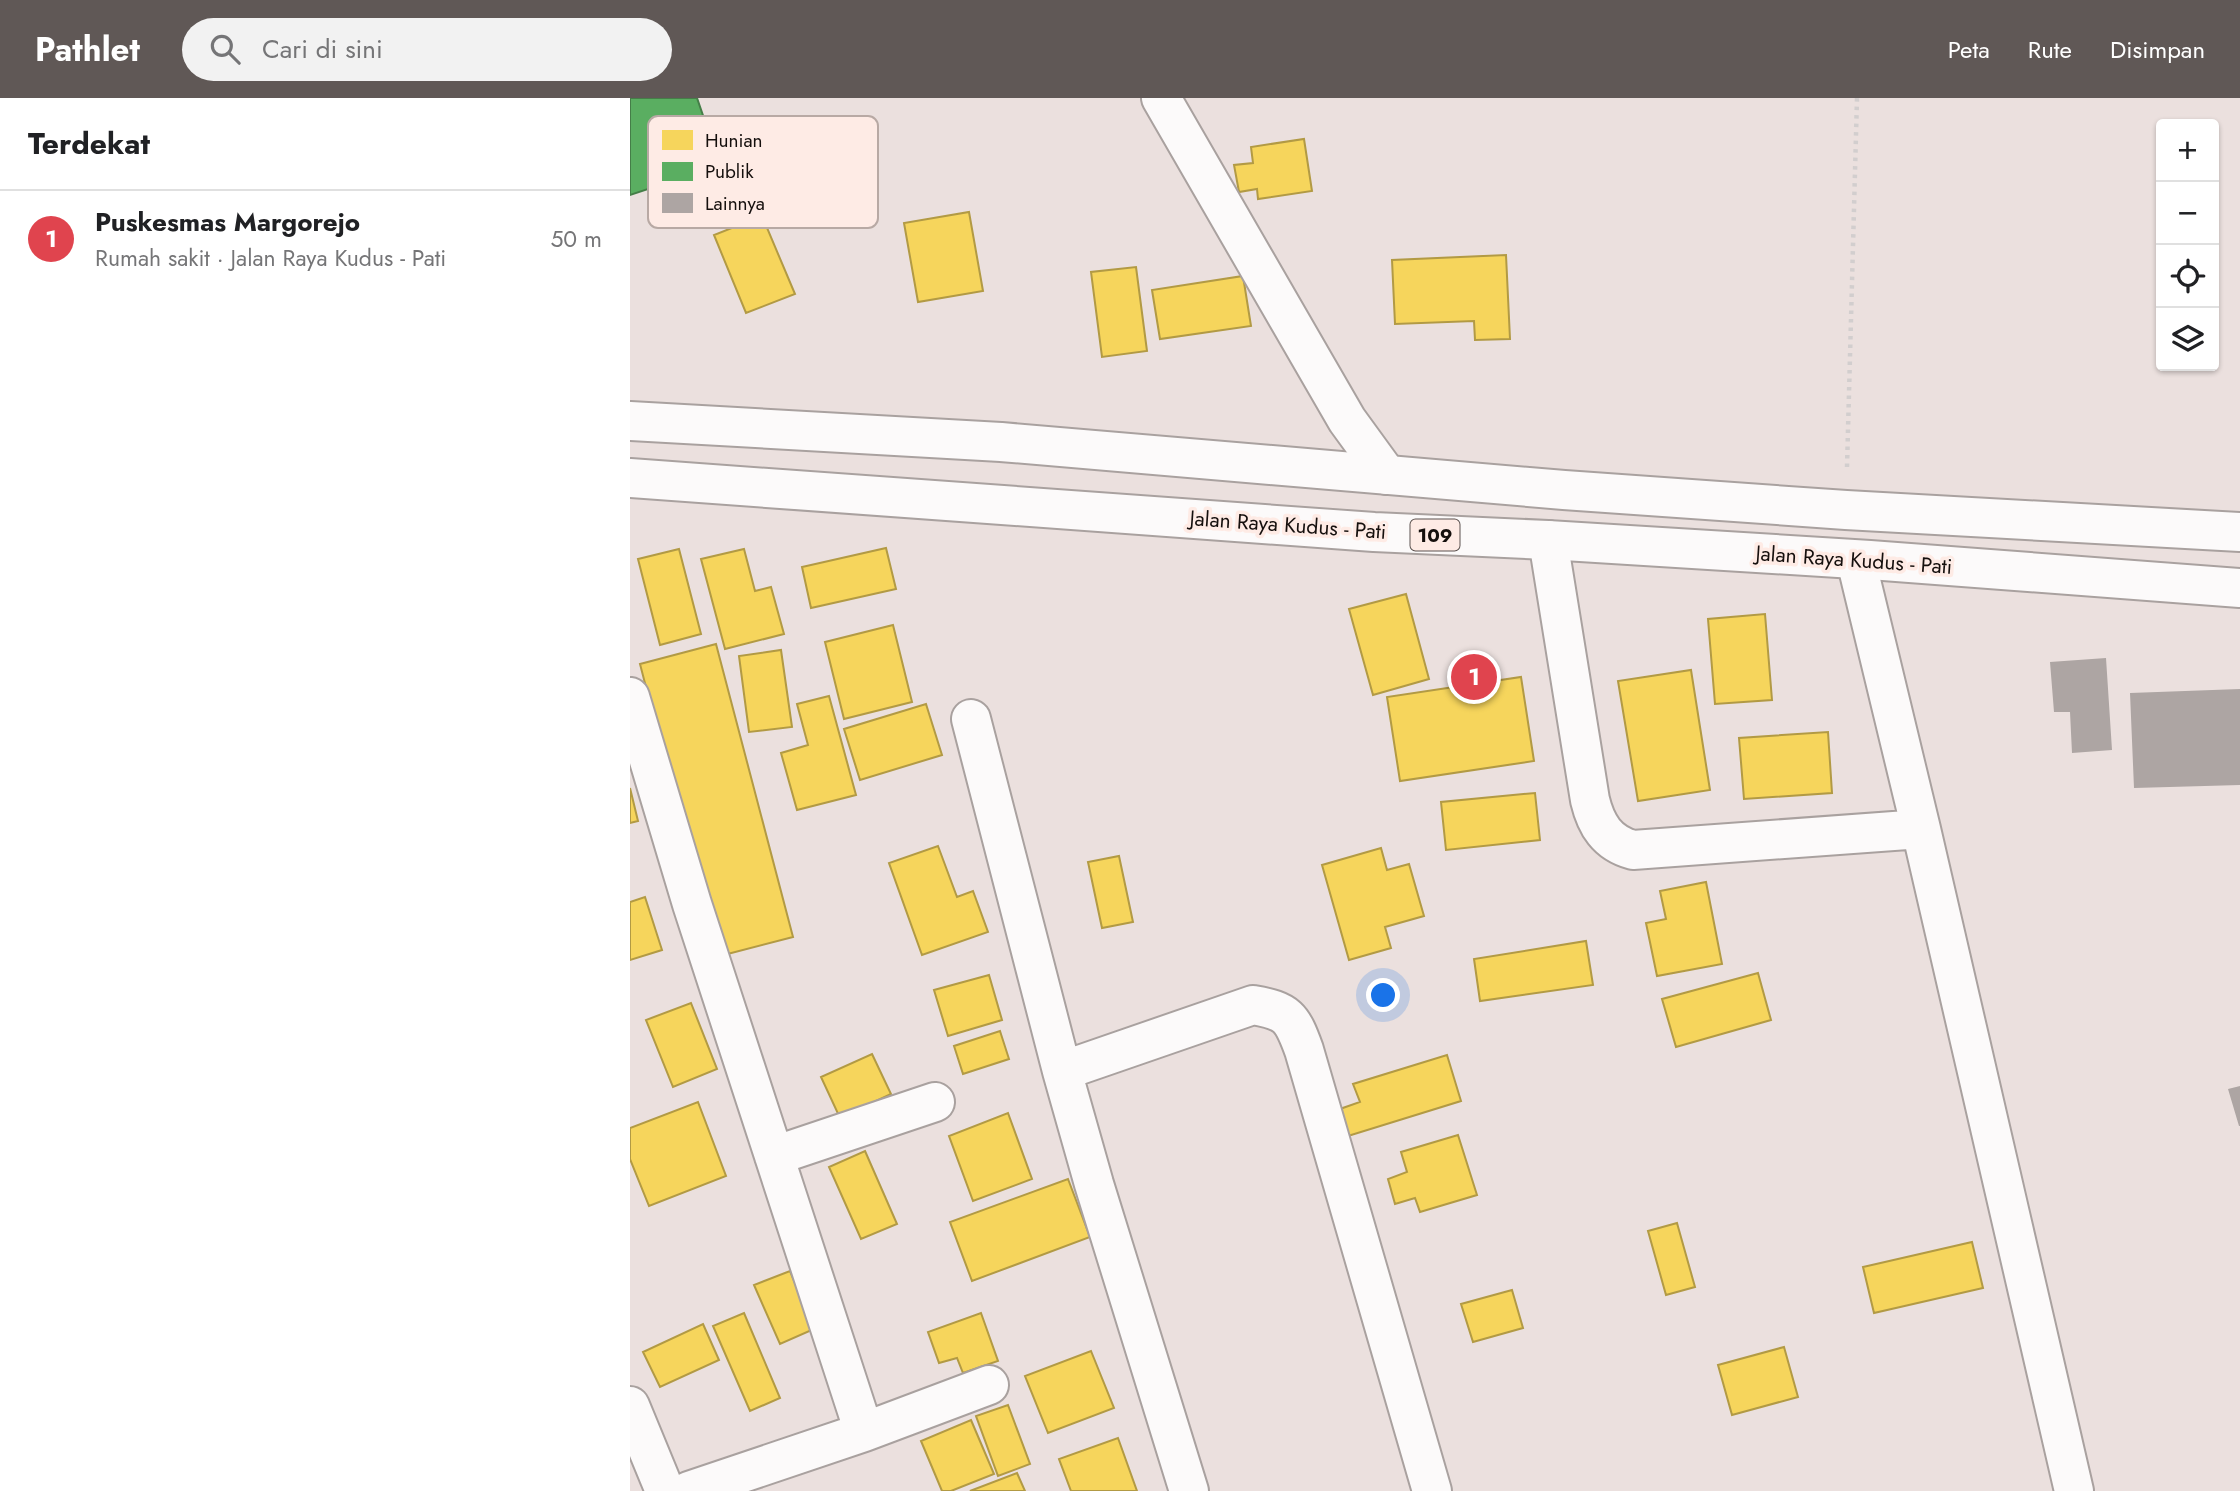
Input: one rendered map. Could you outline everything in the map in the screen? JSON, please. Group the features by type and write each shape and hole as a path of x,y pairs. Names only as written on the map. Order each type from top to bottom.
{"street":[{"path":"1161,98 1347,420 1387,475"},
{"path":"630,421 1002,442 1846,510 2240,532"},
{"name":"Jalan Raya Kudus - Pati","path":"630,478 1374,532 1548,540 2240,588"},
{"path":"1548,540 1590,800 1594,816 1604,834 1618,846 1633,850 1921,829"},
{"path":"1856,560 2074,1491"},
{"path":"630,697 692,904 864,1432"},
{"path":"971,719 1062,1071 1188,1491"},
{"path":"1062,1071 1253,1004 1276,1009 1295,1025 1432,1491"},
{"path":"774,1156 935,1102"},
{"path":"689,1491 864,1432 989,1385"},
{"path":"630,1406 665,1491"}],"path":[{"path":"1846,510 1857,98"}],"building: Hunian":[{"path":"1304,139 1312,191 1258,199 1257,189 1239,192 1234,165 1253,163 1251,147"},
{"path":"969,212 983,291 918,302 904,223"},
{"path":"732,228 767,228 795,294 746,313 714,235"},
{"path":"1506,255 1510,339 1475,340 1474,321 1395,324 1392,260"},
{"path":"1136,267 1147,351 1102,357 1091,272"},
{"path":"1243,276 1251,326 1160,339 1152,290"},
{"path":"886,548 896,589 811,608 802,567"},
{"path":"679,549 701,634 660,645 638,559"},
{"path":"744,549 755,591 771,587 784,634 725,649 701,559"},
{"path":"1406,594 1429,679 1373,695 1349,609"},
{"path":"1765,614 1772,700 1715,704 1708,619"},
{"path":"893,625 912,702 844,719 825,642"},
{"path":"716,644 793,937 716,957 640,664"},
{"path":"781,650 792,727 749,732 739,656"},
{"path":"1691,670 1710,790 1638,801 1618,681"},
{"path":"1521,677 1534,761 1400,781 1387,697"},
{"path":"829,696 856,795 797,810 781,753 808,745 797,704"},
{"path":"926,704 942,755 860,780 844,729"},
{"path":"1828,732 1832,793 1744,799 1739,738"},
{"path":"630,788 638,821 630,823"},
{"path":"1535,793 1540,840 1446,850 1441,802"},
{"path":"938,846 957,897 973,891 988,932 922,955 889,863"},
{"path":"1381,848 1387,870 1409,864 1424,916 1385,927 1391,948 1349,960 1322,865"},
{"path":"1119,856 1133,922 1102,928 1088,862"},
{"path":"1706,882 1722,964 1657,976 1646,923 1666,919 1660,891"},
{"path":"645,897 662,950 630,960 630,902"},
{"path":"1586,941 1593,985 1480,1001 1474,959"},
{"path":"1758,973 1771,1020 1676,1047 1662,999"},
{"path":"989,975 1002,1020 948,1036 934,990"},
{"path":"691,1003 717,1069 673,1087 646,1020"},
{"path":"1000,1031 1009,1059 963,1074 954,1046"},
{"path":"872,1054 891,1094 840,1118 821,1077"},
{"path":"1447,1055 1461,1101 1348,1136 1340,1109 1360,1102 1353,1084"},
{"path":"698,1102 726,1176 649,1206 630,1159 630,1128"},
{"path":"1008,1113 1032,1179 973,1201 949,1136"},
{"path":"1458,1135 1477,1195 1420,1212 1415,1198 1395,1204 1388,1179 1407,1172 1401,1152"},
{"path":"865,1151 897,1224 861,1239 829,1167"},
{"path":"1068,1179 1090,1237 972,1281 950,1222"},
{"path":"1677,1223 1695,1287 1666,1295 1648,1231"},
{"path":"1972,1242 1983,1288 1874,1313 1863,1267"},
{"path":"790,1271 814,1329 780,1344 754,1285"},
{"path":"1512,1290 1523,1328 1473,1342 1461,1304"},
{"path":"744,1313 780,1398 750,1411 713,1326"},
{"path":"981,1313 998,1361 963,1373 957,1358 939,1363 928,1332"},
{"path":"703,1324 719,1360 660,1387 643,1352"},
{"path":"1784,1347 1798,1397 1732,1415 1718,1365"},
{"path":"1091,1351 1114,1408 1048,1433 1025,1376"},
{"path":"1008,1405 1030,1464 998,1476 976,1416"},
{"path":"971,1420 994,1474 951,1491 942,1491 921,1441"},
{"path":"1118,1438 1137,1491 1071,1491 1059,1459"},
{"path":"1017,1473 1025,1491 970,1491"}],"building: Publik":[{"path":"630,98 697,98 703,116 648,116 648,189 630,195"}],"building: Lainnya":[{"path":"2106,658 2112,750 2072,753 2070,712 2054,712 2050,662"},
{"path":"2240,689 2240,785 2134,788 2130,693"},
{"path":"2240,1086 2240,1126 2239,1126 2228,1089"}],"place":[{"name":"Puskesmas Margorejo","path":"1474,677"}]}
